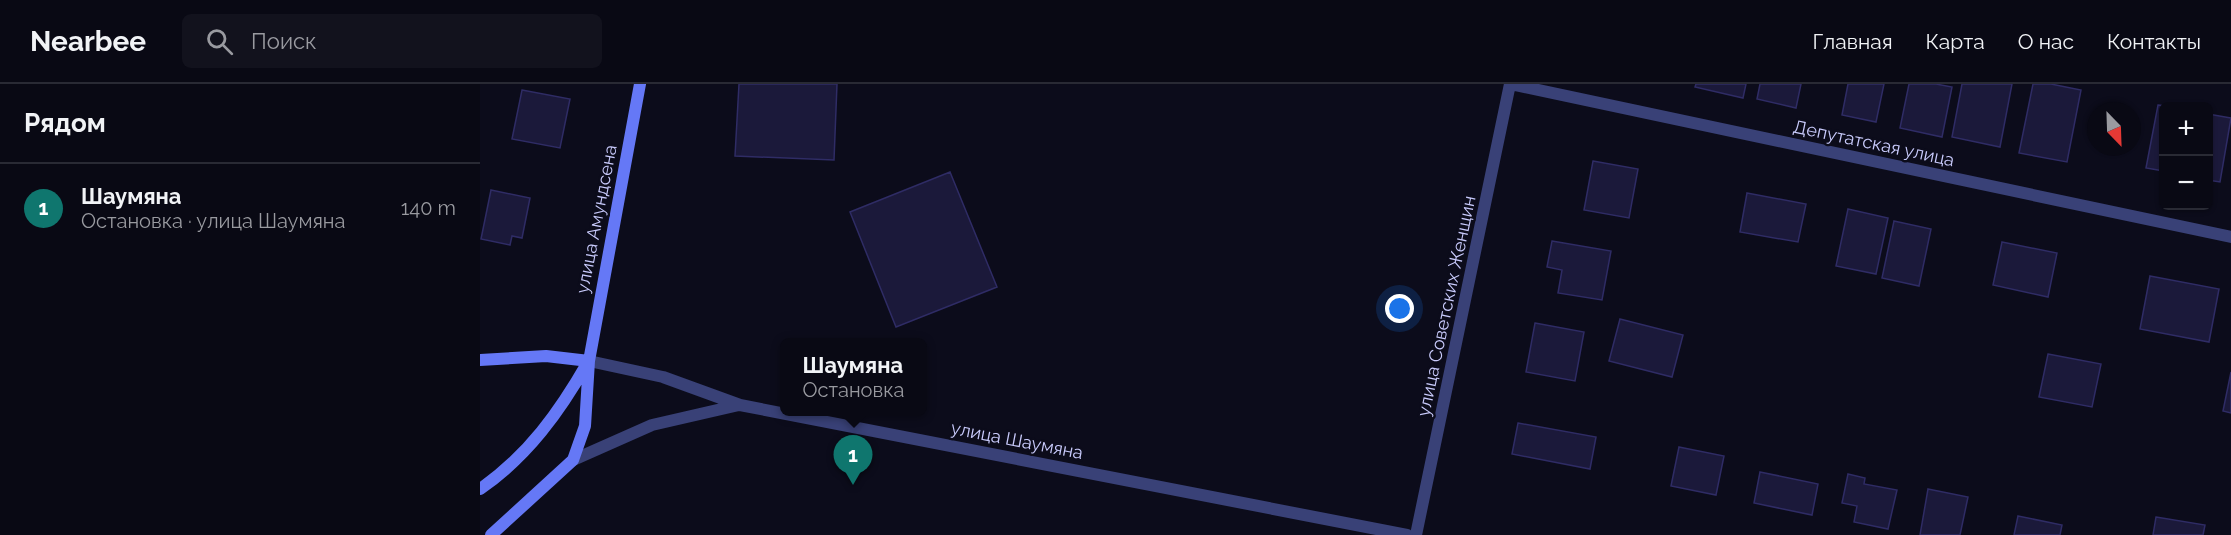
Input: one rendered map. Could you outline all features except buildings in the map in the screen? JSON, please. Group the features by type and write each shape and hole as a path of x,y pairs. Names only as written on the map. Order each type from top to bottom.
{"main road":[{"name":"улица Амундсена","path":"573,460 585,426 589,361 640,84"},
{"path":"480,360 546,356 589,361 546,427 523,453 480,489"},
{"path":"491,535 573,460"}],"street":[{"name":"Депутатская улица","path":"1510,84 2231,237"},
{"name":"улица Советских Женщин","path":"1416,535 1510,84"},
{"name":"улица Шаумяна","path":"589,361 663,377 740,405 780,413"},
{"path":"573,460 652,425 740,405"},
{"name":"улица Шаумяна","path":"796,416 1407,535"}],"place":[{"name":"Шаумяна","path":"853,485"}]}
